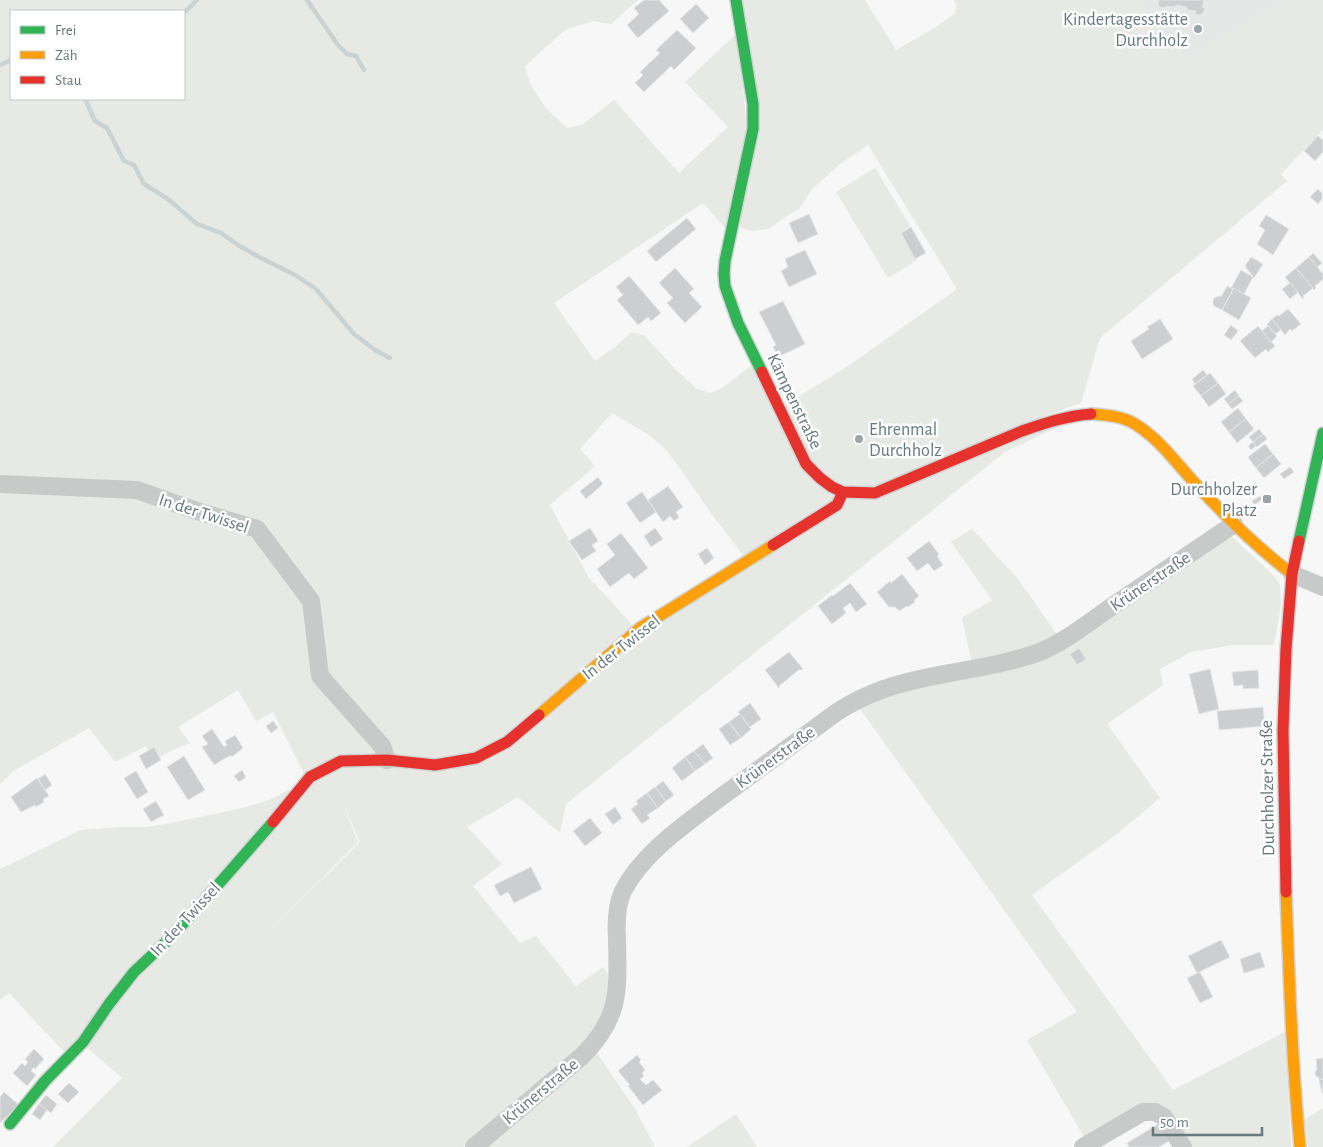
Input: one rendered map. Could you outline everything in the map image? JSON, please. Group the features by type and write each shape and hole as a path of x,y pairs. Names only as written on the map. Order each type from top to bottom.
{"street":[{"name":"Kämpenstraße","path":"736,0 753,104 753,117 750,144 725,261 724,286 738,324 806,464 820,478 843,492 875,493 1030,427 1081,414 1103,414 1119,417 1135,423 1152,435 1234,524 1273,561 1292,574"},
{"name":"Durchholzer Straße","path":"1300,1147 1294,1088 1290,1010 1282,730 1292,574 1323,433"},
{"name":"In der Twissel","path":"0,484 137,490 196,511 256,529 311,601 320,676 382,746 387,760"},
{"name":"In der Twissel","path":"10,1124 45,1081 96,1025 109,1004 134,972 196,910 310,777 341,761 387,760 435,765 476,758 507,742 640,628 837,505 843,492"},
{"name":"Krünerstraße","path":"474,1147 581,1057 594,1045 603,1032 613,1011 616,997 616,924 618,904 623,891 638,868 684,825 837,712 858,699 882,689 916,680 996,665 1039,653 1084,626 1234,524"},
{"path":"1292,574 1323,587"},
{"path":"1083,1147 1143,1112 1155,1112 1164,1117 1183,1147"}],"shaded area":[{"path":"0,0 638,0 611,24 593,21 565,30 525,66 530,84 546,108 567,128 583,124 614,100 679,173 728,127 685,82 735,35 740,62 747,128 725,228 703,203 554,303 595,361 615,347 631,332 644,335 675,369 697,389 710,393 722,388 752,365 795,453 803,444 783,406 848,366 957,289 868,145 839,165 812,189 800,208 769,229 752,231 741,228 739,222 758,131 758,111 742,0 865,0 896,50 936,27 955,13 957,6 954,0 1137,0 1186,59 1284,0 1323,0 1323,130 1281,174 1287,181 1100,338 1081,403 1036,419 1002,436 1006,444 1023,436 1068,422 1005,452 566,804 560,833 518,797 467,827 502,864 473,886 520,943 536,936 576,986 603,967 611,979 609,997 604,1013 597,1028 586,1043 463,1147 53,1147 122,1078 84,1045 109,1009 146,964 177,935 229,877 314,777 328,770 326,766 304,774 273,712 256,721 238,690 178,727 190,743 155,759 146,746 115,762 89,728 15,770 0,784","holes":["612,413 649,435 667,451 750,564 656,624 639,632 589,578 550,505 595,466 580,449","343,803 360,842 249,951 358,842"]},
{"name":"Kindertagesstätte Durchholz","path":"1137,0 1284,0 1186,59"},
{"path":"875,168 910,226 900,233 917,260 888,278 836,192"},
{"path":"972,529 1018,579 1058,636 1039,647 972,663 962,618 992,600 951,542"},
{"path":"1230,535 1273,575 1280,584 1281,605 1274,645 1233,645 1191,652 1160,669 1163,685 1107,724 1160,798 1113,837 1032,895 1173,1090 1285,1032 1291,1147 1188,1147 1163,1113 1086,1140 1027,1040 1077,1012 858,706 883,695 993,670"},
{"path":"299,785 67,1055 9,993 0,1000 0,869 81,830 147,827 171,823 242,808 269,800"},
{"path":"595,1050 635,1109 655,1147 483,1147"},
{"path":"1323,1108 1323,1147 1308,1147 1304,1120"},
{"path":"736,1114 757,1147 687,1147"}],"building":[{"path":"644,0 659,0 669,11 638,38 627,25 639,14 634,8"},
{"path":"1159,0 1204,0 1202,7 1205,8 1204,12 1200,15 1195,14 1196,11 1177,5 1173,7 1166,6 1165,8 1160,7 1158,4"},
{"path":"696,4 709,18 693,33 680,19"},
{"path":"677,30 696,48 674,70 671,66 644,92 635,83 643,75 640,72 660,53 656,50"},
{"path":"1318,136 1323,140 1323,152 1315,161 1304,151"},
{"path":"1318,189 1322,193 1322,199 1318,204 1310,197"},
{"path":"809,214 818,234 798,243 789,223"},
{"path":"1266,215 1289,229 1273,255 1257,244 1265,230 1259,226"},
{"path":"687,218 696,229 656,262 647,251"},
{"path":"911,227 926,253 915,259 901,233"},
{"path":"805,250 817,274 789,287 781,271 788,267 785,259"},
{"path":"1313,253 1322,263 1317,267 1309,257"},
{"path":"1251,257 1263,264 1254,278 1245,266"},
{"path":"1309,257 1323,274 1323,279 1315,286 1314,290 1296,268"},
{"path":"675,268 694,289 689,293 702,307 685,323 667,303 673,298 659,283"},
{"path":"1296,268 1313,288 1303,296 1303,299 1285,277"},
{"path":"1241,270 1253,277 1244,294 1231,288"},
{"path":"629,276 661,313 651,321 648,317 638,325 617,300 623,295 616,287"},
{"path":"1290,283 1298,292 1290,299 1282,289"},
{"path":"1227,286 1233,289 1222,310 1214,306 1213,302 1214,298 1221,297"},
{"path":"1234,288 1251,298 1239,320 1222,310"},
{"path":"783,301 805,344 778,357 773,347 776,345 759,312"},
{"path":"1288,309 1301,324 1292,331 1290,329 1285,335 1272,319"},
{"path":"1160,319 1173,339 1142,359 1131,341"},
{"path":"1272,319 1281,330 1275,334 1267,324"},
{"path":"1231,325 1238,331 1231,340 1224,335"},
{"path":"1258,326 1275,346 1268,352 1266,349 1255,358 1240,341"},
{"path":"1268,326 1277,336 1271,342 1262,331"},
{"path":"1203,370 1207,375 1195,384 1192,379"},
{"path":"1210,373 1218,383 1201,396 1193,386"},
{"path":"1218,383 1226,394 1209,407 1201,396"},
{"path":"1235,390 1239,396 1228,404 1224,399"},
{"path":"1239,396 1243,401 1232,409 1228,404"},
{"path":"1238,408 1246,419 1229,432 1221,422"},
{"path":"1246,419 1254,429 1237,443 1229,432"},
{"path":"1259,429 1263,434 1253,442 1249,437"},
{"path":"1263,434 1267,439 1257,447 1253,442"},
{"path":"1253,442 1256,446 1251,450 1248,446"},
{"path":"1265,444 1273,454 1256,468 1248,457"},
{"path":"1273,454 1281,464 1264,478 1256,468"},
{"path":"1290,467 1294,472 1284,479 1280,474"},
{"path":"598,477 603,484 586,499 580,491"},
{"path":"668,486 683,507 676,512 679,517 674,521 670,516 663,522 648,500"},
{"path":"642,492 656,512 640,523 626,503"},
{"path":"1260,496 1262,500 1254,505 1252,501"},
{"path":"590,528 598,541 592,545 596,551 582,560 569,541"},
{"path":"655,528 663,539 651,547 644,536"},
{"path":"621,533 648,568 634,579 629,573 610,587 597,569 615,555 607,544"},
{"path":"929,541 939,554 937,556 943,565 934,571 928,563 917,571 907,558"},
{"path":"707,548 714,558 705,565 698,554"},
{"path":"902,574 919,596 914,600 915,602 899,611 895,607 889,607 877,592"},
{"path":"850,583 867,604 856,612 850,603 843,608 846,613 832,624 818,606"},
{"path":"1079,648 1086,659 1077,665 1070,654"},
{"path":"789,652 803,669 800,669 779,688 765,670"},
{"path":"1210,669 1219,709 1199,714 1189,674"},
{"path":"1258,670 1259,688 1243,689 1243,685 1234,686 1232,672"},
{"path":"750,703 761,719 750,727 738,712"},
{"path":"1263,707 1265,726 1219,730 1217,711"},
{"path":"740,714 751,729 741,738 729,722"},
{"path":"273,721 278,728 271,733 266,726"},
{"path":"729,722 741,738 730,745 719,729"},
{"path":"212,729 224,747 227,745 225,741 235,735 243,748 233,756 229,756 214,765 202,747 208,744 202,736"},
{"path":"703,744 713,758 705,764 694,751"},
{"path":"154,747 161,760 146,769 139,756"},
{"path":"694,751 705,764 695,771 685,757"},
{"path":"184,756 205,790 188,800 167,767"},
{"path":"685,757 695,771 682,781 672,768"},
{"path":"242,770 246,777 239,782 234,776"},
{"path":"136,771 148,792 137,799 124,778"},
{"path":"45,774 52,785 45,790 38,779"},
{"path":"37,778 49,796 43,799 44,802 36,807 35,805 21,812 11,797"},
{"path":"663,781 674,795 666,801 655,787"},
{"path":"655,787 666,801 658,808 647,793"},
{"path":"647,793 658,808 647,815 650,818 642,824 631,809 638,804 636,801"},
{"path":"156,801 164,815 151,822 143,809"},
{"path":"615,807 622,818 613,825 605,814"},
{"path":"590,818 602,833 585,846 573,831"},
{"path":"531,867 542,889 514,903 508,892 500,896 494,885"},
{"path":"1221,940 1230,957 1197,973 1188,956"},
{"path":"1260,952 1265,967 1244,973 1240,959"},
{"path":"1200,972 1213,997 1200,1003 1187,978"},
{"path":"34,1049 44,1059 31,1071 36,1075 27,1086 13,1073 22,1063 25,1066 28,1062 25,1059"},
{"path":"637,1055 641,1060 639,1062 645,1070 642,1073 644,1076 640,1079 646,1085 653,1080 662,1090 643,1105 618,1071"},
{"path":"1323,1058 1323,1079 1319,1080 1315,1072 1317,1069 1316,1059"},
{"path":"1323,1079 1323,1093 1322,1093 1319,1080"},
{"path":"69,1083 79,1092 68,1103 58,1094"},
{"path":"4,1092 19,1105 0,1123 0,1097"},
{"path":"46,1095 57,1104 51,1113 39,1104"},
{"path":"39,1104 47,1110 40,1120 32,1114"},
{"path":"1160,1123 1171,1140 1159,1147 1129,1147 1127,1143"}],"waterway":[{"path":"185,12 197,0"},
{"path":"307,0 338,45 347,54 356,56 364,70"},
{"path":"0,65 10,60"},
{"path":"85,100 95,121 107,128 124,161 134,165 144,184 168,199 197,224 221,233 238,245 295,275 316,289 354,334 375,350 390,358"}],"traffic: fast":[{"path":"736,0 753,104 753,129 725,261 724,274 725,286 738,323 762,372"},
{"path":"1299,541 1323,433"},
{"path":"10,1124 45,1081 83,1042 134,972 196,910 273,822"}],"traffic: slow":[{"path":"1091,414 1125,419 1151,436 1240,529 1292,574"},
{"path":"539,715 640,628 773,545"},
{"path":"1286,892 1293,1051 1300,1147"}],"traffic: jam":[{"path":"762,372 806,464 820,478 843,492 875,493 1022,431 1064,418 1091,414"},
{"path":"773,545 837,505 843,492"},
{"path":"1286,892 1283,730 1286,649 1292,574 1299,541"},
{"path":"273,822 310,777 341,761 387,760 435,765 476,758 507,742 539,715"}],"place":[{"name":"Kindertagesstätte Durchholz","path":"1198,29"},
{"name":"Ehrenmal Durchholz","path":"859,439"},
{"name":"Durchholzer Platz","path":"1267,499"}]}
